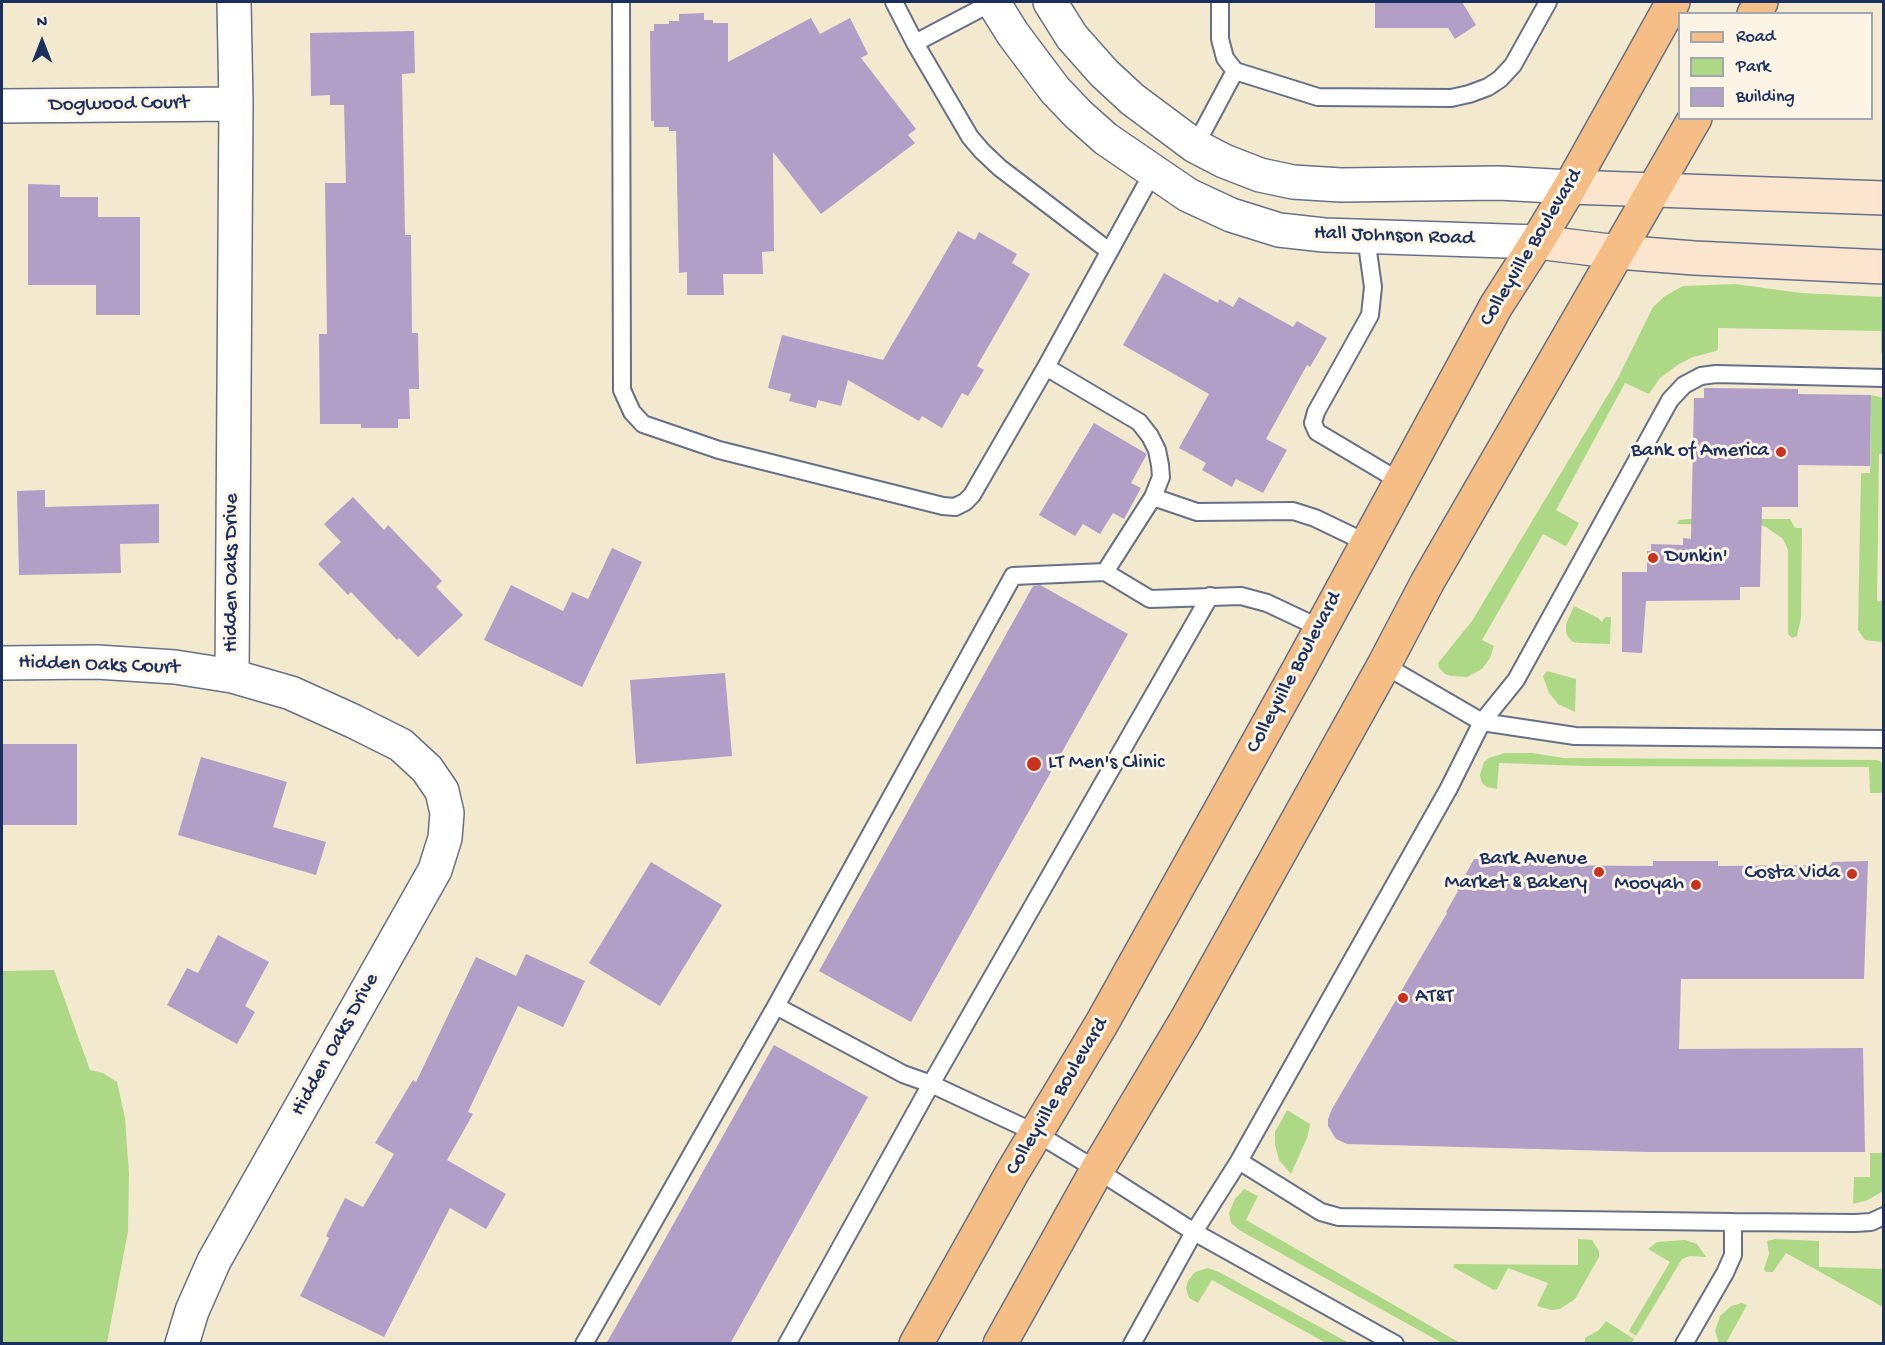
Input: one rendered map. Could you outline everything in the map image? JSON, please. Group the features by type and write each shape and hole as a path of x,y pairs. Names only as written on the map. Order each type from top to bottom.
{"main road":[{"name":"Colleyville Boulevard","path":"916,1344 1036,1133 1102,1023 1496,306 1570,187 1672,2"},
{"path":"1000,1344 1097,1170 1187,1019 1384,665 1428,581 1694,120"},
{"path":"1570,187 1884,198"},
{"name":"Hall Johnson Road","path":"1537,242 1618,252 1735,261 1884,267"}],"street":[{"name":"Hidden Oaks Drive","path":"182,1344 192,1311 214,1261 435,870 446,838 447,813 442,791 427,769 401,746 291,693 232,676 237,104 234,2"},
{"name":"Hall Johnson Road","path":"993,2 1034,63 1079,115 1106,140 1188,195 1231,215 1279,230 1324,235 1537,242"},
{"path":"1050,2 1072,37 1104,73 1132,99 1195,146 1224,161 1260,175 1293,182 1341,185 1499,183 1570,187"},
{"name":"Dogwood Court","path":"2,106 237,104"},
{"path":"1153,172 1195,146"},
{"name":"Hidden Oaks Court","path":"2,663 97,662 176,667 232,676"}],"lane":[{"path":"621,2 622,390 632,412 643,424 719,450 943,506 955,507 965,502 972,495 1046,367 1153,172"},
{"path":"894,2 915,43 970,137 982,152 1109,251"},
{"path":"915,43 993,2"},
{"path":"1220,2 1220,39 1225,58 1235,72 1318,97 1450,98 1470,94 1500,79 1513,65 1548,2"},
{"path":"1195,146 1235,72"},
{"path":"1366,237 1373,287 1370,315 1316,412 1313,423 1317,432 1401,482"},
{"path":"1046,367 1139,422 1150,436 1156,450 1161,477 1153,497 1105,572"},
{"path":"1132,1344 1194,1232 1239,1161 1449,788 1482,722 1516,680 1670,400 1684,385 1701,376 1716,374 1884,378"},
{"path":"1153,497 1197,512 1293,511 1315,518 1367,543"},
{"path":"584,1344 776,1006 1013,576 1105,572 1150,599 1241,596 1267,603 1320,628"},
{"path":"787,1344 931,1084 1210,596"},
{"path":"1384,665 1482,722 1575,736 1884,739"},
{"path":"776,1006 903,1074 931,1084 1036,1133 1194,1232 1395,1344"},
{"path":"1239,1161 1321,1212 1339,1217 1855,1223 1871,1222 1884,1216"},
{"path":"1684,1344 1733,1255 1733,1222"}],"green space":[{"path":"1735,284 1801,293 1883,297 1883,355 1881,353 1881,331 1718,328 1718,349 1716,351 1693,357 1679,364 1660,378 1649,394 1625,383 1556,510 1579,523 1567,545 1543,534 1482,640 1494,646 1490,658 1482,669 1467,677 1445,674 1439,668 1438,663 1472,621 1618,378 1653,307 1665,296 1683,286"},
{"path":"1871,395 1883,398 1884,454 1879,454 1877,601 1883,601 1883,642 1865,640 1858,630 1861,473 1870,473"},
{"path":"1790,519 1795,528 1802,528 1801,618 1797,636 1792,638 1788,634 1788,550 1783,539 1766,527 1758,525 1677,524 1679,520"},
{"path":"1574,606 1602,622 1605,617 1611,617 1610,644 1573,642 1569,638 1566,633 1566,624"},
{"path":"1547,671 1576,679 1575,712 1558,704 1549,693 1543,676"},
{"path":"1505,753 1533,753 1563,758 1875,760 1880,761 1883,765 1883,793 1870,793 1869,767 1584,766 1499,763 1497,789 1487,787 1482,783 1480,775 1484,762"},
{"path":"54,970 90,1070 103,1073 117,1082 125,1118 129,1174 128,1231 107,1343 2,1343 2,971"},
{"path":"1287,1110 1310,1124 1307,1138 1291,1174 1279,1160 1275,1145 1275,1132"},
{"path":"1870,1153 1883,1153 1883,1191 1868,1200 1853,1204 1854,1177 1870,1177"},
{"path":"1244,1189 1258,1196 1246,1220 1460,1343 1442,1343 1239,1230 1231,1223 1229,1213 1235,1199"},
{"path":"1578,1239 1592,1240 1599,1251 1599,1257 1575,1299 1560,1309 1551,1310 1537,1306 1548,1283 1508,1268 1497,1289 1494,1290 1453,1267 1454,1264 1578,1265"},
{"path":"1775,1239 1819,1241 1819,1267 1883,1269 1883,1307 1786,1253 1773,1272 1766,1272 1764,1269 1769,1254 1767,1241"},
{"path":"1685,1240 1697,1244 1706,1257 1690,1256 1682,1259 1636,1336 1629,1331 1670,1262 1648,1249 1657,1242"},
{"path":"1208,1268 1349,1343 1326,1343 1212,1280 1198,1303 1189,1298 1186,1288 1188,1281 1195,1272"},
{"path":"1742,1303 1747,1305 1726,1343 1719,1343 1715,1331 1720,1316 1731,1306"},
{"path":"1606,1321 1634,1339 1632,1343 1587,1344 1585,1338 1599,1330"}],"building":[{"path":"1375,2 1462,2 1476,25 1455,39 1448,28 1375,28"},
{"path":"704,13 704,20 713,20 713,23 728,23 728,62 811,18 820,34 850,18 868,54 861,58 916,129 908,135 915,143 821,214 773,152 774,251 762,252 763,274 723,274 724,295 687,295 687,272 679,273 676,131 669,131 669,127 654,127 654,121 651,121 650,31 654,31 654,24 679,21 679,14"},
{"path":"414,31 415,73 402,74 405,235 411,235 412,333 418,333 419,389 409,389 410,419 398,419 398,428 361,428 361,424 320,424 319,334 327,334 325,183 346,183 344,105 330,105 330,95 311,96 310,33"},
{"path":"28,184 60,185 60,197 98,197 98,217 140,217 140,315 96,315 96,285 28,285"},
{"path":"958,231 975,240 979,232 1017,254 1012,263 1030,274 977,366 984,370 968,396 962,393 942,428 922,416 919,421 848,380 841,406 818,400 816,408 789,401 791,394 768,388 782,335 883,360"},
{"path":"1164,273 1218,303 1219,299 1233,307 1239,297 1293,327 1297,321 1327,338 1310,367 1307,365 1266,439 1287,450 1263,493 1236,479 1232,487 1202,470 1206,463 1179,448 1209,394 1123,345"},
{"name":"Bank of America","path":"1704,388 1798,389 1798,394 1871,395 1870,466 1798,465 1798,507 1762,507 1760,587 1740,587 1740,600 1646,601 1642,653 1622,652 1622,572 1647,572 1647,551 1651,551 1651,544 1683,545 1683,538 1691,539 1694,398 1704,398"},
{"path":"1094,423 1147,454 1131,483 1141,488 1124,519 1113,513 1100,534 1083,524 1075,536 1039,515"},
{"path":"45,490 45,507 159,504 159,543 120,544 121,573 19,575 17,491"},
{"path":"353,497 384,530 388,525 442,581 436,587 463,615 418,657 399,638 397,640 351,592 348,595 318,564 341,542 324,524"},
{"path":"612,548 642,562 582,687 484,640 511,585 563,611 572,592 588,599"},
{"path":"1040,585 1128,634 911,1022 819,971 1033,586"},
{"path":"725,673 732,756 636,764 630,680"},
{"path":"2,744 77,744 77,825 2,825"},
{"path":"201,757 287,782 273,827 326,842 316,875 178,835"},
{"path":"1474,859 1509,859 1509,863 1531,863 1531,865 1653,866 1653,861 1718,861 1718,866 1831,865 1832,862 1868,861 1864,979 1681,979 1679,1049 1863,1048 1865,1152 1650,1152 1347,1144 1336,1139 1328,1126 1332,1109 1447,913"},
{"path":"651,862 722,905 660,1006 589,963"},
{"path":"218,935 269,962 245,1006 255,1012 237,1044 167,1005 187,968 198,973"},
{"path":"526,954 585,981 563,1027 518,1006 468,1112 473,1114 447,1160 506,1194 486,1229 450,1208 384,1337 300,1296 329,1238 326,1236 345,1198 363,1207 394,1154 375,1143 413,1080 416,1082 476,957 516,976"},
{"path":"774,1045 868,1097 730,1344 606,1344"}],"place":[{"name":"Bank of America","path":"1781,452"},
{"name":"Dunkin'","path":"1653,558"},
{"name":"LT Men's Clinic","path":"1034,764"},
{"name":"Bark Avenue Market & Bakery","path":"1599,872"},
{"name":"Costa Vida","path":"1852,874"},
{"name":"Mooyah","path":"1696,885"},
{"name":"AT&T","path":"1403,998"}]}
